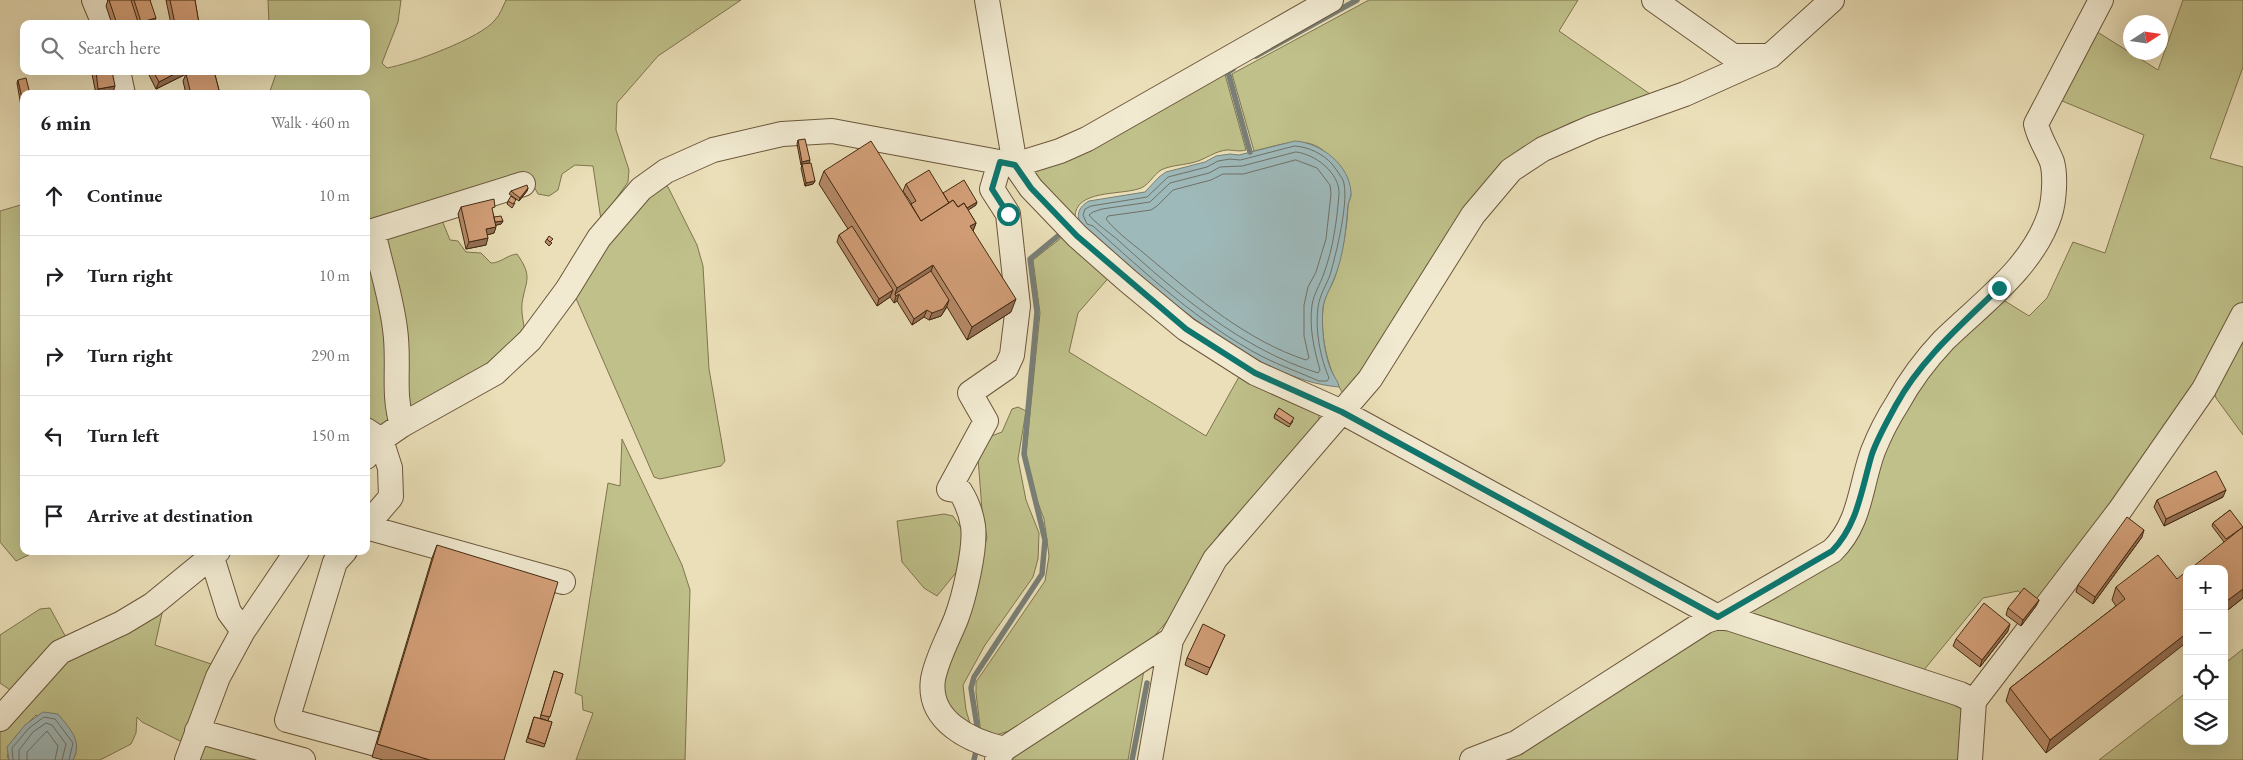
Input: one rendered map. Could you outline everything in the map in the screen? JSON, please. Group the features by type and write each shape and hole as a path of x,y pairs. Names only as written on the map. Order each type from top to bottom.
{"street":[{"path":"94,0 102,20"},
{"path":"987,0 1007,164 992,189 1008,214 1018,306 1012,355 1006,368 970,393 986,421 949,489 960,491 967,502 973,527 970,563 956,617 939,657 933,681 934,703 947,722 1000,754 1171,640"},
{"path":"370,521 391,497 390,468 371,442 495,373 530,340 567,290 599,238 641,189 666,171 713,150 782,134 832,131 1007,164 1060,152 1087,139 1331,0"},
{"path":"1654,0 1733,56 1770,56"},
{"path":"1150,760 1171,640 1215,559 1370,378 1473,215 1511,170 1543,149 1593,127 1685,94 1770,56 1832,0"},
{"path":"1472,760 1516,743 1706,621 1718,617 1832,551 1841,542 1851,526 1873,452 1896,404 1942,342 1999,288 2026,259 2042,236 2051,213 2053,195 2052,163 2036,124 2101,0"},
{"path":"119,75 122,90"},
{"path":"1007,164 1077,236 1186,329 1255,373 1342,412 1718,617 1731,619 1960,694 1974,701"},
{"path":"402,425 396,407 398,358 395,328 373,231 523,184"},
{"path":"1970,760 1974,701 2120,510 2204,389 2243,315"},
{"path":"370,527 563,582"},
{"path":"0,719 60,652 122,624 152,605 211,555"},
{"path":"214,555 230,612 243,631"},
{"path":"187,760 196,731 218,678 243,631 294,555"},
{"path":"341,555 335,562 287,720 376,744"},
{"path":"196,731 303,760"}],"green space":[{"path":"268,0 401,0 398,22 382,63 387,68 428,56 475,35 495,20 506,0 741,0 658,56 617,103 616,130 629,170 628,182 601,220 593,166 575,165 562,174 558,190 549,196 538,194 531,181 370,225 370,90 270,90 276,75 370,75 370,20 269,20"},
{"path":"1369,0 1578,0 1559,31 1650,94 1570,123 1545,136 1520,152 1488,179 1459,216 1359,377 1344,395 1338,386 1326,354 1322,319 1325,300 1335,277 1342,250 1351,196 1350,192 1329,156 1320,148 1300,142 1254,151 1232,74"},
{"path":"2183,0 2243,0 2243,67 2210,158 2243,167 2243,303 2213,365 2038,607 2018,591 1983,598 1919,676 1736,616 1840,550 1903,401 1997,296 2029,316 2047,298 2073,242 2105,253 2144,135 2055,98 2091,28 2123,48 2123,60 2142,60 2158,70 2162,60 2168,60 2168,42"},
{"path":"1224,71 1246,150 1227,150 1195,162 1165,168 1158,172 1142,188 1099,195 1082,202 1077,208 1075,217 1028,169"},
{"path":"663,184 668,187 697,245 703,266 709,369 725,461 721,466 660,479 654,477 575,296 626,222"},
{"path":"20,205 20,555 29,555 16,561 0,542 0,211"},
{"path":"441,218 450,240 458,241 466,252 481,253 491,263 517,254 527,273 522,306 524,327 500,354 486,365 410,411 383,232"},
{"path":"370,230 390,323 390,423 381,428 370,423"},
{"path":"1066,234 1112,274 1078,313 1069,352 1206,436 1240,375 1319,413 1319,426 1220,533 1173,614 1152,639 1009,731 993,736 981,734 976,682 1045,581 1049,556 1044,519 1035,495 1026,454 1040,313 1033,260"},
{"path":"2243,328 2243,435 2216,398 2212,383"},
{"path":"1018,407 1026,411 1018,459 1026,500 1039,533 1038,559 1033,577 985,645 963,685 966,710 972,730 938,696 987,538 982,510 978,458 983,439 1002,432 1012,409"},
{"path":"622,439 682,565 690,590 685,760 576,760 593,713 583,710 582,696 575,693 608,483 620,486"},
{"path":"944,514 953,516 965,534 963,564 937,596 924,588 902,562 897,521"},
{"path":"165,600 155,645 217,666 186,744 142,722 137,717 136,733 131,744 100,760 73,760 76,753 36,715 15,737 7,756 9,760 0,760 0,727 60,657"},
{"path":"50,608 69,643 16,694 0,683 0,635 40,609"},
{"path":"1716,622 1963,705 1967,760 1497,760"},
{"path":"2243,649 2243,760 2099,760 2183,695 2183,745 2228,745 2228,661"},
{"path":"1144,670 1128,760 1011,760 1034,740"},
{"path":"203,742 286,760 197,760"}],"water":[{"path":"1295,141 1315,146 1332,157 1340,165 1349,183 1351,195 1342,251 1334,279 1325,299 1322,314 1325,351 1339,387 1306,381 1273,367 1239,349 1205,327 1089,230 1085,230 1078,214 1081,207 1089,201 1145,192 1166,172 1205,162 1216,156 1239,155"},
{"path":"43,712 58,714 71,730 77,747 73,760 9,760 7,747 25,725"}],"building":[{"path":"109,0 131,0 137,20 116,20"},
{"path":"134,0 150,0 156,18 140,20"},
{"path":"170,0 195,0 198,20 174,20"},
{"path":"96,75 113,75 115,86 98,89"},
{"path":"155,75 172,75 159,82"},
{"path":"186,75 215,75 219,90 190,90"},
{"path":"26,78 29,90 20,90 18,80"},
{"path":"805,139 810,160 802,162 798,140"},
{"path":"871,141 921,221 953,200 958,207 964,203 976,223 970,226 1016,299 972,327 933,265 897,288 824,171"},
{"path":"811,163 815,181 806,183 802,164"},
{"path":"929,170 949,203 921,221 911,204 916,201 906,184"},
{"path":"964,180 977,202 967,208 964,203 958,207 953,200 949,203 943,193"},
{"path":"527,185 528,188 520,198 511,191"},
{"path":"511,196 516,200 513,204 508,201"},
{"path":"494,199 495,207 492,208 496,227 486,229 488,238 469,242 461,207"},
{"path":"501,216 503,221 495,222 494,217"},
{"path":"852,226 893,290 879,299 839,235"},
{"path":"549,236 553,239 550,242 547,239"},
{"path":"931,271 949,300 943,309 932,313 927,310 914,319 899,294 896,296 895,294"},
{"path":"1279,408 1294,418 1290,424 1275,414"},
{"path":"2216,471 2226,490 2166,519 2157,500"},
{"path":"2230,510 2243,527 2226,539 2213,523"},
{"path":"2127,517 2144,530 2095,597 2078,585"},
{"path":"2243,527 2243,589 2228,600 2228,565 2195,565"},
{"path":"437,545 558,582 504,760 430,760 377,744"},
{"path":"2158,555 2177,579 2183,574 2183,636 2050,740 2010,688 2125,599 2116,587"},
{"path":"2024,588 2039,600 2023,620 2008,608"},
{"path":"1984,603 2010,624 1982,660 1956,639"},
{"path":"1203,624 1225,635 1210,668 1187,658"},
{"path":"554,671 563,674 550,717 541,715"},
{"path":"534,717 552,722 545,744 528,738"}],"waterway":[{"path":"1256,56 1357,0"},
{"path":"1233,69 1228,72 1250,152"},
{"path":"978,732 971,688 974,677 1042,574 1045,540 1024,454 1037,312 1030,259 1059,235"},
{"path":"1132,760 1147,683"},
{"path":"974,760 976,751"}],"route":[{"path":"1008,214 992,189 1000,162 1015,165 1031,188 1077,236 1186,329 1255,373 1342,412 1718,617 1832,551 1841,542 1851,526 1873,452 1896,404 1942,342 1999,288"}]}
